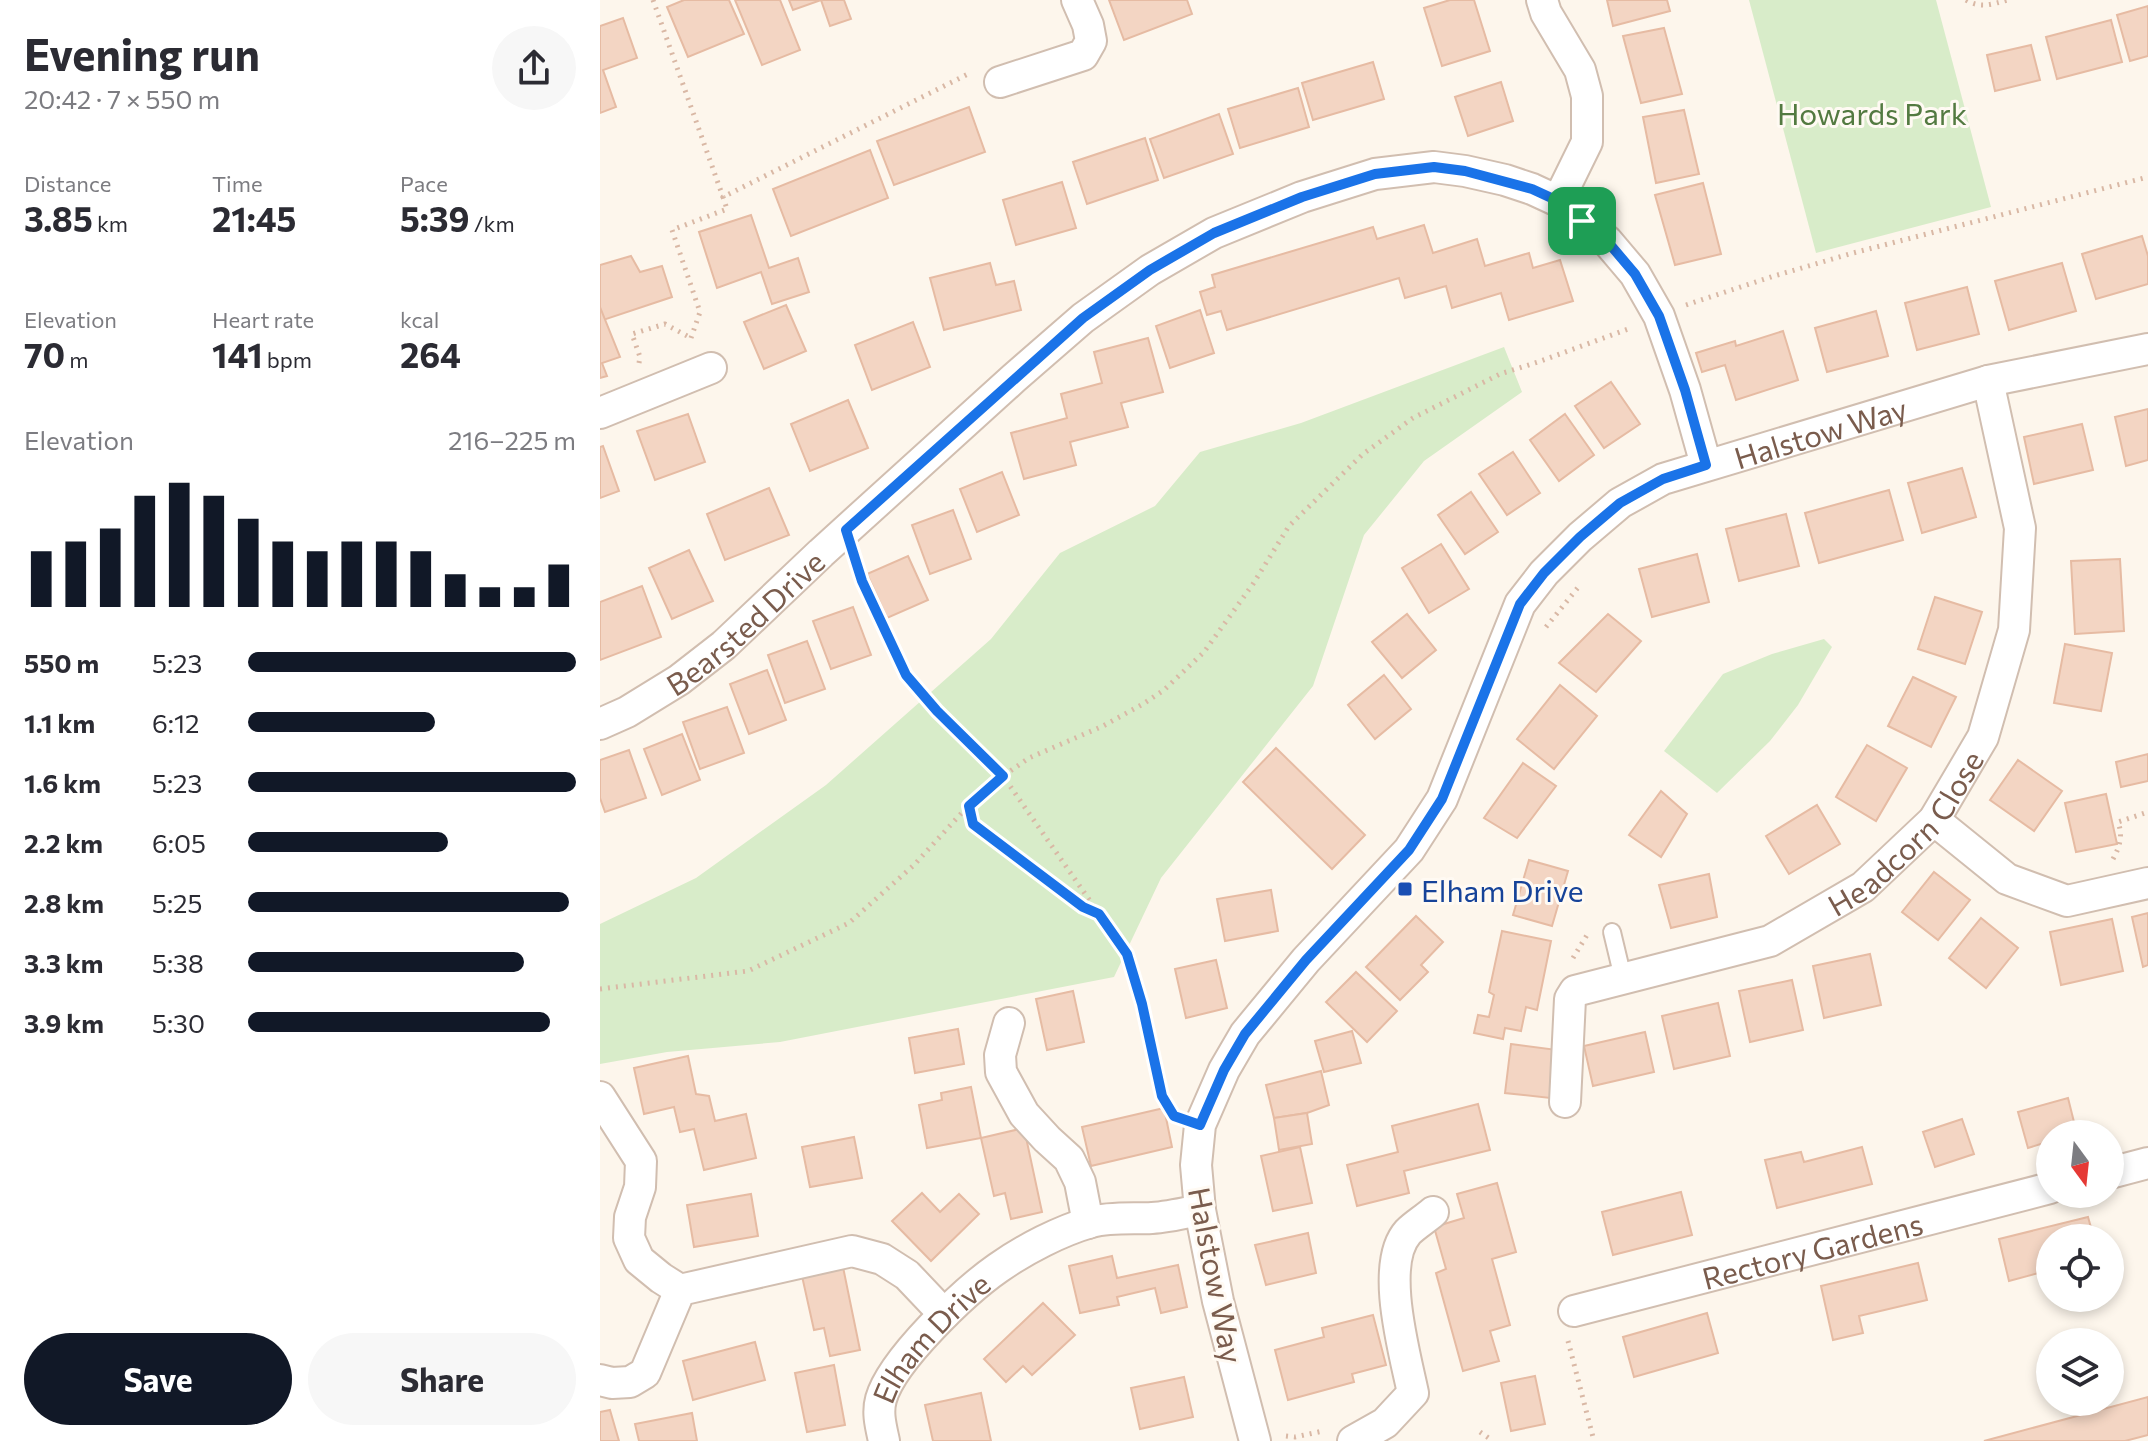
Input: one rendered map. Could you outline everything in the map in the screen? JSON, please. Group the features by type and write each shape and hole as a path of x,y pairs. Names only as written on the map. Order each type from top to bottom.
{"street":[{"path":"1000,82 1083,55 1091,41 1077,0"},
{"path":"1542,0 1546,13 1580,70 1587,96 1587,142 1558,201"},
{"name":"Bearsted Drive","path":"600,724 627,712 679,680 724,645 846,530 1083,318 1150,270 1214,233 1302,197 1375,174 1434,167 1465,171 1532,189 1558,201 1607,241 1635,274 1659,316 1685,390 1706,465"},
{"name":"Halstow Way","path":"1266,1438 1218,1301 1200,1210 1196,1165 1200,1125 1224,1070 1245,1034 1306,960 1409,850 1442,799 1520,604 1544,573 1620,503 1663,479 1988,381 2148,349"},
{"path":"600,413 711,368"},
{"name":"Headcorn Close","path":"1565,1102 1570,999 1575,991 1770,941 1863,887 1934,820 1983,737 2014,630 2020,528 1988,381"},
{"path":"1934,820 2007,879 2067,901 2148,883"},
{"path":"1009,1023 1000,1055 1001,1072 1024,1114 1069,1159 1080,1182 1088,1223"},
{"path":"600,1097 641,1161 640,1187 630,1217 629,1238 639,1260 680,1290 852,1251 882,1259 907,1275 944,1314"},
{"path":"2124,1169 2148,1163"},
{"name":"Rectory Gardens","path":"1574,1311 2036,1192"},
{"name":"Elham Drive","path":"884,1441 879,1420 881,1400 888,1381 944,1314 997,1268 1055,1236 1094,1221 1157,1218 1200,1210"},
{"path":"1353,1441 1385,1423 1413,1393 1395,1304 1396,1260 1407,1233 1433,1212"},
{"path":"600,1380 630,1382 645,1373 680,1290"}],"lane":[{"path":"1612,932 1623,978"}],"path":[{"path":"653,0 727,209 672,230 700,312 691,338"},
{"path":"1966,0 1985,6 2008,0"},
{"path":"723,197 971,73"},
{"path":"1675,309 1853,253 2148,177"},
{"path":"600,989 748,971 849,923 914,865 969,806 1003,776 1029,758 1103,726 1164,690 1204,652 1253,584 1289,526 1363,454 1413,418 1500,374 1639,325"},
{"path":"846,530 862,581 906,675 937,711 1003,776 1127,954 1162,1096 1174,1116 1200,1125"},
{"path":"1545,628 1583,582"},
{"path":"969,806 973,824 1083,907 1099,914"},
{"path":"1566,969 1588,933"},
{"path":"1266,1438 1295,1437 1324,1431"},
{"path":"1480,1432 1493,1441"}],"green space":[{"name":"Howards Park","path":"1749,0 1936,0 1991,207 1816,253"},
{"path":"1504,347 1522,392 1424,461 1364,535 1313,686 1161,878 1114,977 780,1042 667,1052 600,1064 600,924 696,878 826,785 991,639 1060,553 1155,506 1200,452 1301,423"},
{"path":"1824,639 1832,647 1798,705 1770,741 1717,793 1664,751 1723,674 1772,654"}],"building":[{"path":"684,0 729,0 744,34 688,57 667,7"},
{"path":"735,0 780,0 800,50 762,65"},
{"path":"789,0 821,0 793,10"},
{"path":"821,0 844,0 851,19 830,26"},
{"path":"1109,0 1187,0 1192,14 1124,40"},
{"path":"1450,0 1474,0 1490,51 1442,66 1424,8"},
{"path":"1607,0 1667,0 1670,11 1613,26"},
{"path":"2148,6 2148,56 2130,61 2117,15"},
{"path":"623,18 637,58 603,70 616,107 600,113 600,26"},
{"path":"2111,20 2122,62 2057,79 2046,37"},
{"path":"1664,28 1682,94 1641,103 1623,36"},
{"path":"2031,45 2040,80 1995,91 1987,55"},
{"path":"1373,62 1384,99 1313,120 1302,83"},
{"path":"1501,82 1513,121 1468,136 1455,97"},
{"path":"1298,88 1309,127 1240,148 1228,109"},
{"path":"969,107 985,152 894,185 877,141"},
{"path":"1684,110 1699,174 1656,183 1643,117"},
{"path":"1219,114 1233,154 1164,178 1150,139"},
{"path":"1145,138 1158,180 1087,204 1073,162"},
{"path":"870,150 888,198 791,236 773,189"},
{"path":"1062,182 1076,228 1016,245 1003,200"},
{"path":"1703,183 1721,254 1675,265 1655,195"},
{"path":"751,215 769,268 798,258 809,292 772,304 761,272 717,288 699,232"},
{"path":"1424,225 1433,253 1477,239 1485,266 1529,253 1533,268 1560,260 1573,301 1509,320 1501,293 1452,308 1446,286 1405,298 1399,278 1227,330 1221,311 1207,315 1200,292 1215,287 1212,275 1373,227 1377,239"},
{"path":"2142,236 2148,256 2148,284 2096,299 2082,254"},
{"path":"631,256 640,272 662,266 672,297 600,321 600,265"},
{"path":"990,263 996,285 1014,281 1021,310 944,330 930,278"},
{"path":"2062,263 2076,311 2009,330 1995,281"},
{"path":"1967,287 1979,334 1917,350 1905,303"},
{"path":"786,305 806,351 764,369 744,322"},
{"path":"600,307 620,357 602,363 607,376 600,378"},
{"path":"1200,310 1214,353 1170,368 1156,326"},
{"path":"1876,311 1888,356 1827,372 1815,328"},
{"path":"913,322 930,367 872,390 855,345"},
{"path":"1783,331 1798,380 1736,400 1725,365 1702,372 1696,353 1735,341 1736,346"},
{"path":"1148,338 1163,392 1121,403 1128,427 1070,442 1076,465 1024,479 1011,433 1067,418 1061,394 1102,383 1094,352"},
{"path":"1611,382 1640,424 1604,448 1575,406"},
{"path":"848,400 868,448 810,471 791,424"},
{"path":"2148,409 2148,460 2126,466 2115,417"},
{"path":"688,414 705,462 655,480 637,431"},
{"path":"1565,414 1594,455 1559,481 1530,440"},
{"path":"2082,424 2093,470 2034,484 2024,437"},
{"path":"603,446 619,491 600,498 600,447"},
{"path":"1513,452 1540,493 1507,515 1479,474"},
{"path":"1962,468 1976,517 1922,533 1908,483"},
{"path":"1002,472 1019,515 977,532 960,489"},
{"path":"769,488 789,535 725,560 707,514"},
{"path":"1889,490 1903,540 1819,563 1805,513"},
{"path":"1471,492 1498,532 1465,554 1438,515"},
{"path":"953,510 971,559 930,574 912,525"},
{"path":"1786,514 1799,566 1739,581 1726,529"},
{"path":"1441,544 1469,589 1429,613 1402,568"},
{"path":"689,550 713,601 672,619 649,568"},
{"path":"1697,554 1709,602 1652,617 1639,569"},
{"path":"908,556 928,600 887,618 867,574"},
{"path":"2120,559 2124,631 2075,634 2071,561"},
{"path":"642,586 661,637 600,660 600,602"},
{"path":"1935,597 1982,612 1965,664 1918,649"},
{"path":"853,607 871,655 831,669 813,621"},
{"path":"1407,614 1436,650 1402,678 1372,642"},
{"path":"1608,614 1641,641 1596,692 1559,663"},
{"path":"807,641 825,689 785,703 768,655"},
{"path":"2065,644 2112,653 2101,711 2054,703"},
{"path":"767,670 786,720 749,734 730,684"},
{"path":"1384,675 1411,709 1375,739 1348,705"},
{"path":"1913,677 1956,697 1931,747 1888,726"},
{"path":"1560,685 1597,716 1554,769 1517,739"},
{"path":"727,707 744,753 700,769 683,722"},
{"path":"682,734 700,780 662,795 644,749"},
{"path":"1867,745 1907,768 1876,821 1836,797"},
{"path":"1276,748 1365,835 1332,869 1243,782"},
{"path":"629,750 646,798 605,812 600,798 600,760"},
{"path":"2148,754 2148,781 2121,787 2116,762"},
{"path":"2018,760 2062,791 2034,831 1990,800"},
{"path":"1523,763 1556,786 1517,838 1484,818"},
{"path":"1661,791 1687,814 1661,857 1629,835"},
{"path":"2106,794 2117,844 2076,852 2065,803"},
{"path":"1817,805 1840,844 1789,874 1766,836"},
{"path":"1529,860 1568,871 1552,926 1513,915"},
{"path":"1934,872 1970,900 1938,940 1902,912"},
{"path":"1709,874 1717,917 1671,928 1659,885"},
{"path":"1271,890 1278,931 1225,941 1217,899"},
{"path":"2148,913 2148,965 2143,967 2132,917"},
{"path":"1416,916 1443,942 1421,965 1428,972 1400,1000 1366,967"},
{"path":"1981,918 2018,948 1986,988 1949,958"},
{"path":"2112,919 2123,971 2061,985 2050,932"},
{"path":"1502,931 1551,941 1537,1010 1526,1007 1521,1031 1505,1028 1503,1039 1474,1033 1478,1015 1489,1017 1494,995 1489,992"},
{"path":"1870,954 1881,1005 1824,1018 1813,966"},
{"path":"1216,960 1227,1008 1186,1018 1175,969"},
{"path":"1356,972 1397,1011 1367,1042 1326,1002"},
{"path":"1792,980 1803,1030 1750,1042 1739,991"},
{"path":"1073,991 1084,1042 1047,1050 1036,999"},
{"path":"1718,1003 1730,1056 1674,1069 1662,1016"},
{"path":"958,1029 964,1064 915,1073 909,1038"},
{"path":"1352,1031 1361,1063 1324,1072 1315,1041"},
{"path":"1645,1032 1654,1072 1593,1086 1584,1046"},
{"path":"1511,1044 1565,1051 1559,1099 1505,1093"},
{"path":"688,1056 696,1094 709,1096 715,1121 746,1114 756,1158 704,1170 694,1129 680,1132 674,1107 644,1114 634,1068"},
{"path":"1321,1071 1329,1105 1307,1113 1274,1118 1266,1085"},
{"path":"971,1087 981,1138 927,1148 919,1105 942,1100 941,1093"},
{"path":"2068,1098 2074,1120 2036,1120 2036,1145 2028,1148 2018,1112"},
{"path":"1478,1104 1490,1150 1404,1171 1409,1193 1357,1206 1347,1165 1398,1152 1392,1126"},
{"path":"1164,1108 1172,1147 1091,1166 1082,1127"},
{"path":"1307,1113 1312,1144 1279,1150 1274,1118"},
{"path":"1962,1119 1974,1154 1935,1167 1923,1132"},
{"path":"1024,1128 1042,1212 1011,1219 1005,1193 994,1196 981,1138"},
{"path":"854,1137 862,1178 810,1187 802,1147"},
{"path":"1300,1147 1312,1203 1273,1211 1261,1156"},
{"path":"1862,1147 1872,1184 1777,1208 1765,1160 1801,1152 1804,1162"},
{"path":"1497,1183 1516,1252 1492,1259 1510,1325 1490,1331 1499,1361 1463,1371 1436,1273 1446,1269 1434,1227 1464,1218 1457,1194"},
{"path":"1681,1192 1692,1235 1613,1255 1602,1212"},
{"path":"922,1193 940,1212 959,1194 979,1214 931,1261 892,1221"},
{"path":"751,1194 758,1236 694,1247 687,1205"},
{"path":"2088,1217 2090,1224 2060,1224"},
{"path":"2036,1230 2036,1274 2009,1281 1999,1239"},
{"path":"1308,1233 1316,1273 1266,1285 1255,1245"},
{"path":"1112,1256 1117,1278 1178,1265 1187,1307 1161,1313 1155,1288 1117,1297 1119,1305 1080,1313 1069,1266"},
{"path":"1918,1263 1927,1300 1859,1316 1863,1333 1833,1340 1821,1286"},
{"path":"843,1267 860,1350 830,1356 824,1328 814,1330 802,1276"},
{"path":"1043,1303 1075,1335 1032,1375 1023,1366 1006,1382 984,1359"},
{"path":"1707,1313 1718,1353 1634,1377 1623,1337"},
{"path":"1373,1315 1386,1365 1352,1374 1354,1382 1288,1400 1275,1350 1324,1337 1322,1328"},
{"path":"755,1342 765,1380 693,1400 683,1361"},
{"path":"834,1365 845,1425 807,1432 795,1373"},
{"path":"1535,1376 1545,1424 1511,1431 1501,1383"},
{"path":"1184,1377 1193,1417 1140,1429 1131,1388"},
{"path":"981,1393 991,1441 933,1441 925,1405"},
{"path":"2148,1397 2148,1435 2125,1441 1984,1441 2077,1416 2124,1416 2124,1403"},
{"path":"610,1410 619,1441 600,1441 600,1412"},
{"path":"692,1413 697,1441 639,1441 635,1424"}],"place":[{"name":"Elham Drive","path":"1405,889"}],"route":[{"path":"1434,167 1465,171 1532,189 1558,201 1582,221 1607,241 1635,274 1659,316 1685,390 1706,465 1663,479 1620,503 1544,573 1520,604 1442,799 1409,850 1306,960 1245,1034 1224,1070 1200,1125 1174,1116 1162,1096 1142,1004 1127,954 1099,914 1083,907 973,824 969,806 1003,776 937,711 906,675 862,581 846,530 1083,318 1150,270 1214,233 1302,197 1375,174 1434,167"}]}
